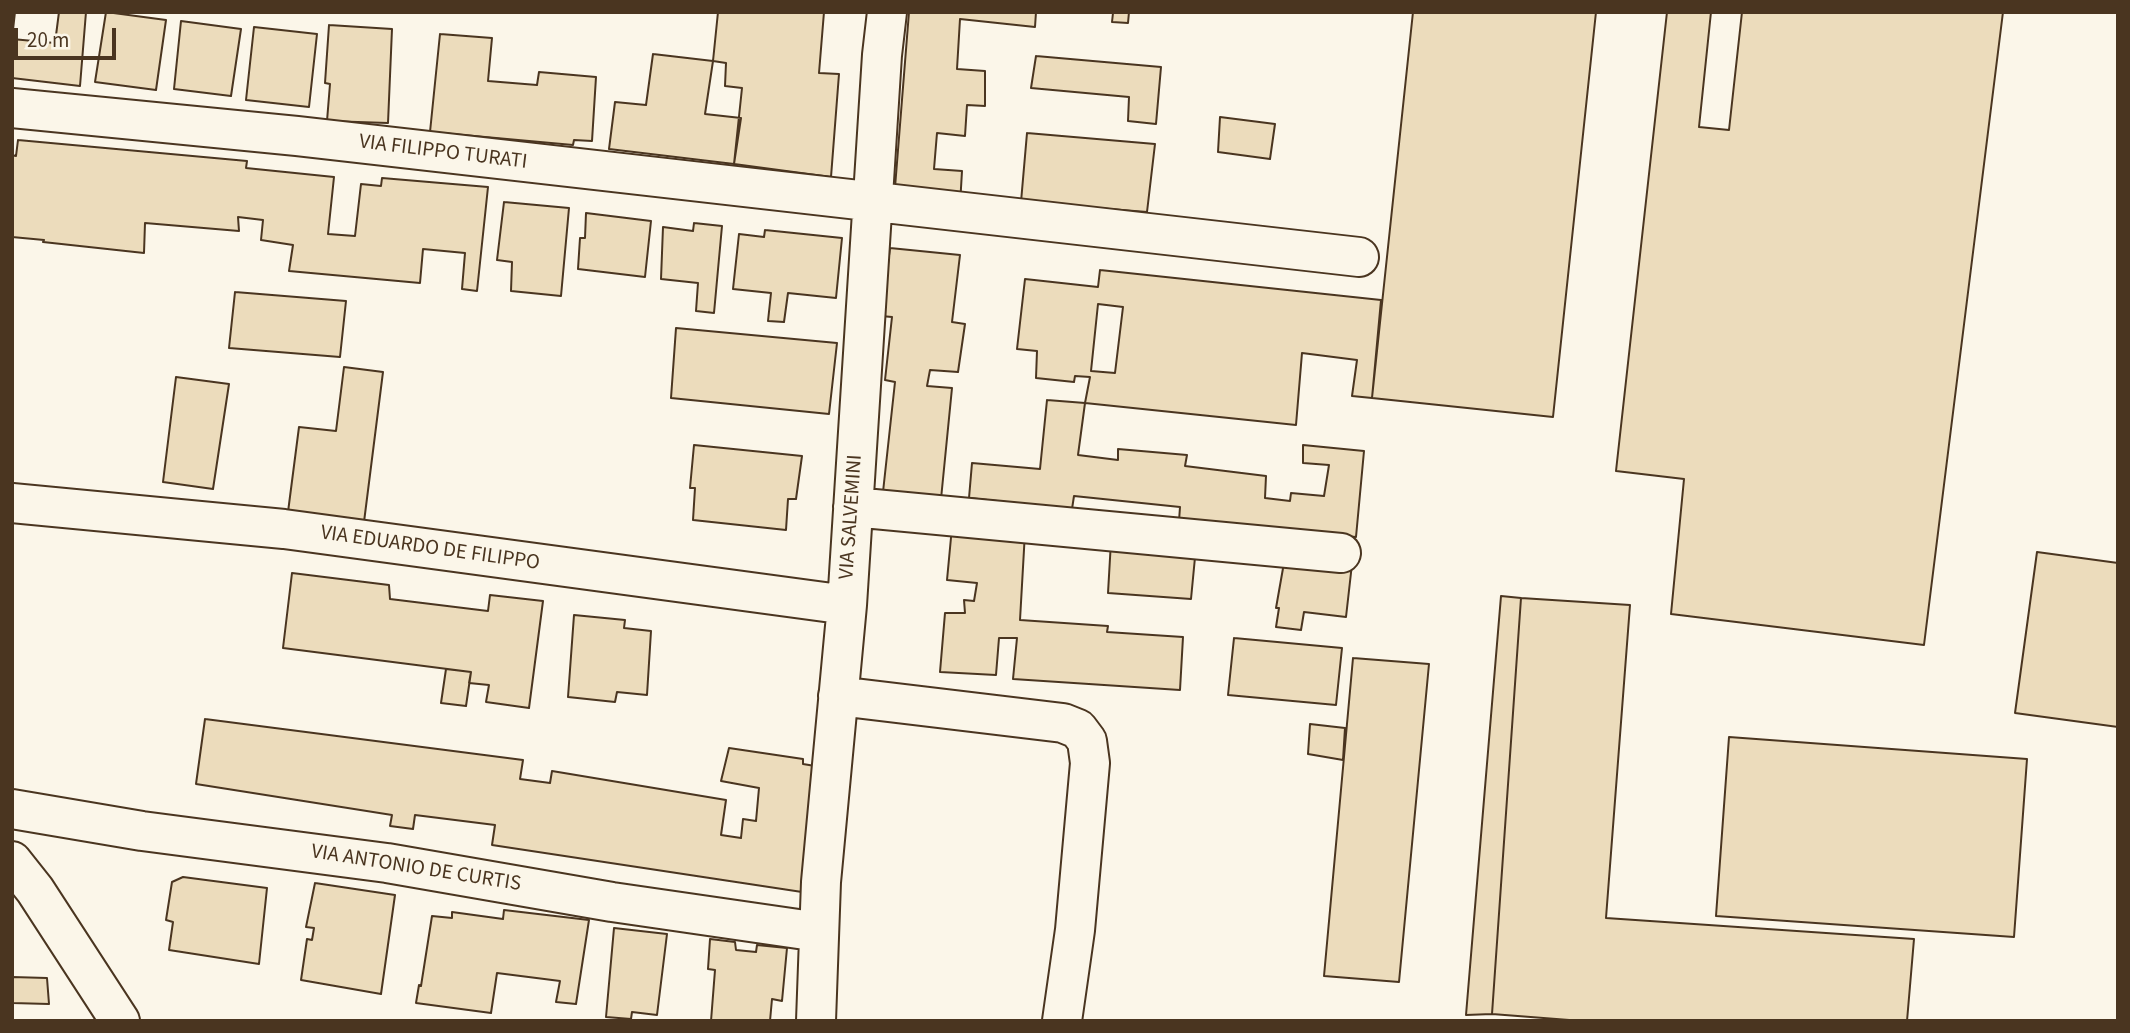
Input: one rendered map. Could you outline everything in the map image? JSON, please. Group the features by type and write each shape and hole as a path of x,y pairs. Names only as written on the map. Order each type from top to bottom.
{"street":[{"name":"VIA SALVEMINI","path":"816,1021 821,882 846,605 881,55 887,12"},
{"name":"VIA FILIPPO TURATI","path":"12,108 297,136 1359,257"},
{"name":"VIA EDUARDO DE FILIPPO","path":"12,503 284,529 846,605"},
{"path":"853,507 1341,553"},
{"path":"838,696 1063,723 1078,729 1087,741 1090,763 1075,930 1062,1021"},
{"name":"VIA ANTONIO DE CURTIS","path":"12,809 142,831 387,863 612,902 819,932"},
{"path":"12,861 35,890 120,1021"}],"building":[{"path":"12,12 15,12 12,39"},
{"path":"59,12 86,12 80,86 12,78 12,39 55,43"},
{"path":"106,12 166,20 156,90 95,82"},
{"path":"718,12 824,12 819,73 839,74 831,177 734,164 742,88 725,86 726,63 713,61"},
{"path":"909,12 1036,12 1035,27 960,19 957,69 985,71 985,106 967,105 965,136 937,133 934,169 962,171 960,205 894,200"},
{"path":"1103,12 1129,12 1128,23 1112,22 1113,13"},
{"path":"1413,12 1596,12 1553,417 1372,398"},
{"path":"1667,12 1711,12 1699,127 1729,130 1742,12 2003,12 1924,645 1671,614 1684,479 1616,471"},
{"path":"181,21 241,29 231,96 174,89"},
{"path":"329,25 392,29 388,123 327,121 330,84 325,83"},
{"path":"254,27 317,34 309,107 246,100"},
{"path":"440,34 492,38 488,81 537,85 539,72 596,77 592,141 574,140 573,145 430,132"},
{"path":"653,54 713,61 705,114 741,118 734,164 609,149 615,102 646,105"},
{"path":"1036,56 1161,67 1156,124 1128,121 1129,97 1031,88"},
{"path":"1220,117 1275,124 1270,159 1218,152"},
{"path":"1027,133 1155,144 1147,212 1021,202"},
{"path":"18,140 247,161 246,168 334,177 328,234 355,236 361,184 381,186 382,178 488,187 477,291 462,289 465,253 423,249 420,283 289,271 293,245 261,240 263,220 238,217 239,231 145,223 144,253 12,237 12,155 16,156"},
{"path":"504,202 569,208 561,296 511,291 512,262 497,260"},
{"path":"586,213 651,221 645,277 578,269 580,238 585,238"},
{"path":"694,223 722,226 714,313 696,311 698,283 661,279 663,227 693,231"},
{"path":"765,230 842,238 836,298 788,293 784,322 768,321 771,293 733,289 739,234 764,237"},
{"path":"890,248 960,255 952,322 965,324 958,372 930,370 927,386 952,388 941,499 883,492 895,382 885,380 892,317 881,316"},
{"path":"1100,270 1381,300 1372,398 1352,396 1357,360 1302,353 1296,425 1085,403 1090,377 1075,376 1074,382 1036,378 1037,351 1017,349 1025,279 1098,287","holes":["1098,304 1123,307 1115,373 1091,371"]},
{"path":"235,292 346,301 340,357 229,348"},
{"path":"676,328 837,343 829,414 671,398"},
{"path":"344,367 383,372 364,522 288,512 299,427 336,431"},
{"path":"176,377 229,384 213,489 163,482"},
{"path":"1047,400 1085,403 1078,455 1118,460 1118,449 1187,455 1185,466 1266,476 1265,498 1290,501 1291,493 1324,496 1329,465 1303,463 1303,445 1364,451 1356,537 1179,521 1180,507 1074,496 1072,509 969,498 972,463 1040,469"},
{"path":"694,445 802,456 796,499 788,499 786,530 693,520 695,488 690,488"},
{"path":"952,527 1025,532 1020,620 1108,626 1107,632 1183,637 1180,690 1013,679 1017,638 999,638 996,675 940,672 945,613 965,613 964,600 974,601 977,583 947,580"},
{"path":"1111,541 1196,547 1191,599 1108,593"},
{"path":"2037,552 2118,563 2118,727 2015,713"},
{"path":"1285,557 1352,564 1346,617 1304,612 1301,630 1276,627 1279,608 1276,608"},
{"path":"292,573 389,585 390,599 488,611 490,595 543,601 529,708 486,702 489,685 469,683 471,672 283,648"},
{"path":"1501,596 1521,598 1492,1014 1466,1015"},
{"path":"1521,598 1630,605 1606,918 1914,939 1907,1021 1582,1021 1492,1014"},
{"path":"574,615 625,620 624,628 651,631 647,695 617,692 615,702 568,697"},
{"path":"1234,638 1342,648 1336,705 1228,695"},
{"path":"1353,658 1429,664 1399,982 1324,976"},
{"path":"446,669 471,672 466,706 441,703"},
{"path":"205,719 523,760 520,779 550,783 552,771 726,800 721,835 741,838 743,819 756,821 759,788 721,781 729,748 803,759 803,764 815,766 802,892 492,845 495,825 415,815 413,829 390,826 392,815 196,784"},
{"path":"1310,724 1345,728 1343,760 1308,754"},
{"path":"1729,737 2027,759 2014,937 1716,916"},
{"path":"183,877 267,888 259,964 169,950 173,922 166,920 172,882"},
{"path":"315,883 395,895 381,994 301,980 307,939 312,940 314,928 306,927"},
{"path":"504,910 589,920 576,1004 556,1002 560,981 497,973 491,1013 416,1003 432,916 452,918 452,912 503,919"},
{"path":"614,928 667,934 657,1015 632,1012 631,1019 606,1017"},
{"path":"710,939 735,942 736,950 756,952 757,945 787,948 782,1001 772,999 770,1021 711,1021 715,970 708,969"},
{"path":"12,977 47,978 49,1004 12,1003"}]}
